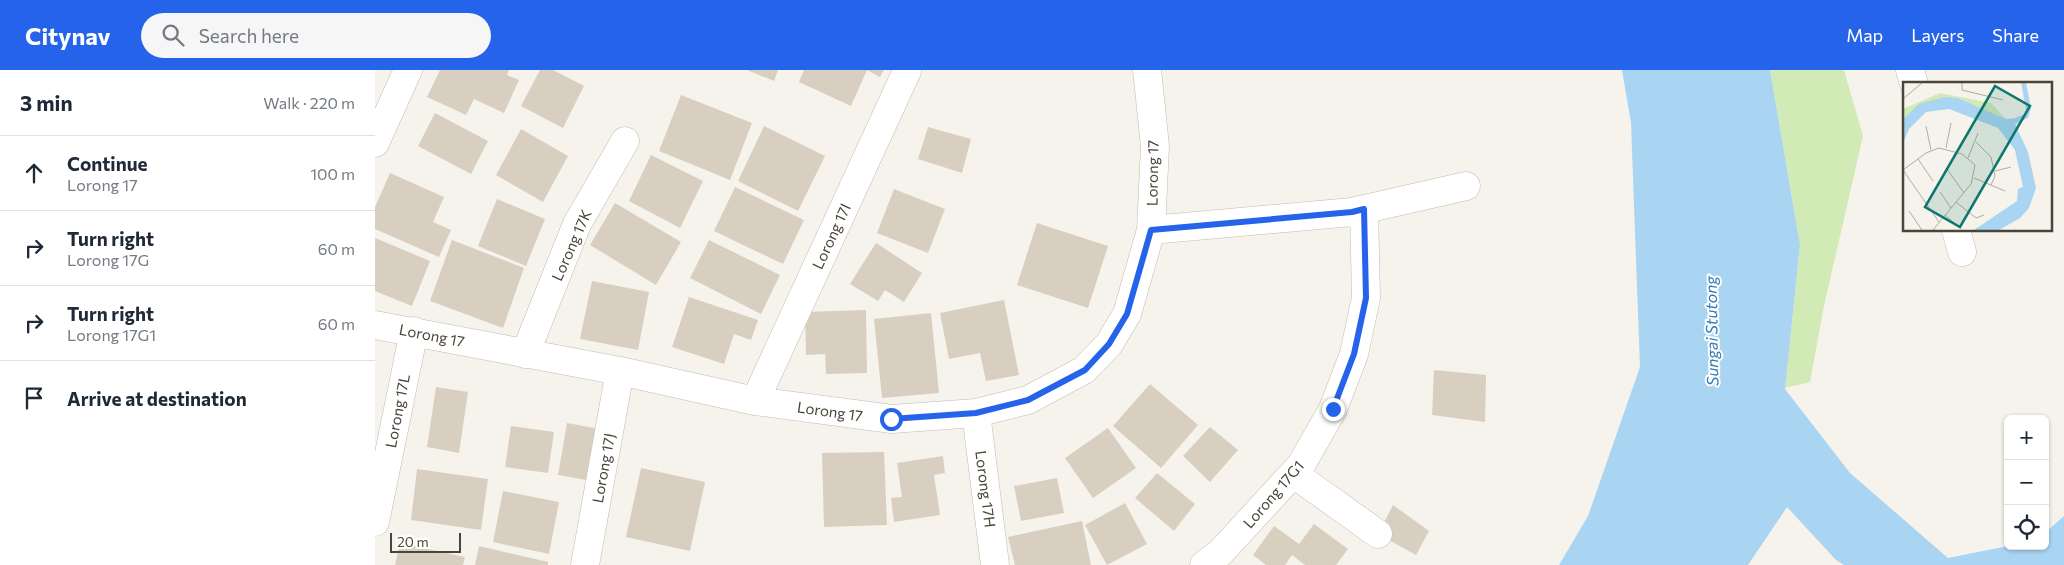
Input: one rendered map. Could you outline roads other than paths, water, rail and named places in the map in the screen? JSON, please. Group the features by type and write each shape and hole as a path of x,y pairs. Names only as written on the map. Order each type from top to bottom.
{"street":[{"path":"375,142 408,70"},
{"name":"Lorong 17","path":"375,325 621,371 755,401 891,419 976,413 1028,400 1085,370 1109,344 1127,314 1151,230 1155,146 1147,70"},
{"name":"Lorong 17I","path":"755,401 907,71"},
{"name":"Lorong 17K","path":"525,354 577,224 625,141"},
{"path":"1151,230 1352,212 1466,186"},
{"name":"Lorong 17G1","path":"1204,565 1220,553 1301,466 1333,409 1354,354 1366,298 1364,209"},
{"name":"Lorong 17L","path":"375,522 414,331"},
{"name":"Lorong 17J","path":"585,565 621,371"},
{"name":"Lorong 17H","path":"976,413 995,565"},
{"path":"1293,474 1377,534"}],"water":[{"name":"Sungai Stutong","path":"1622,70 1770,70 1800,245 1785,389 1850,473 1948,558 2004,547 2004,550 2049,550 2049,529 2064,516 2064,565 1844,565 1836,560 1787,507 1748,565 1559,565 1588,516 1640,367 1631,123"}]}
